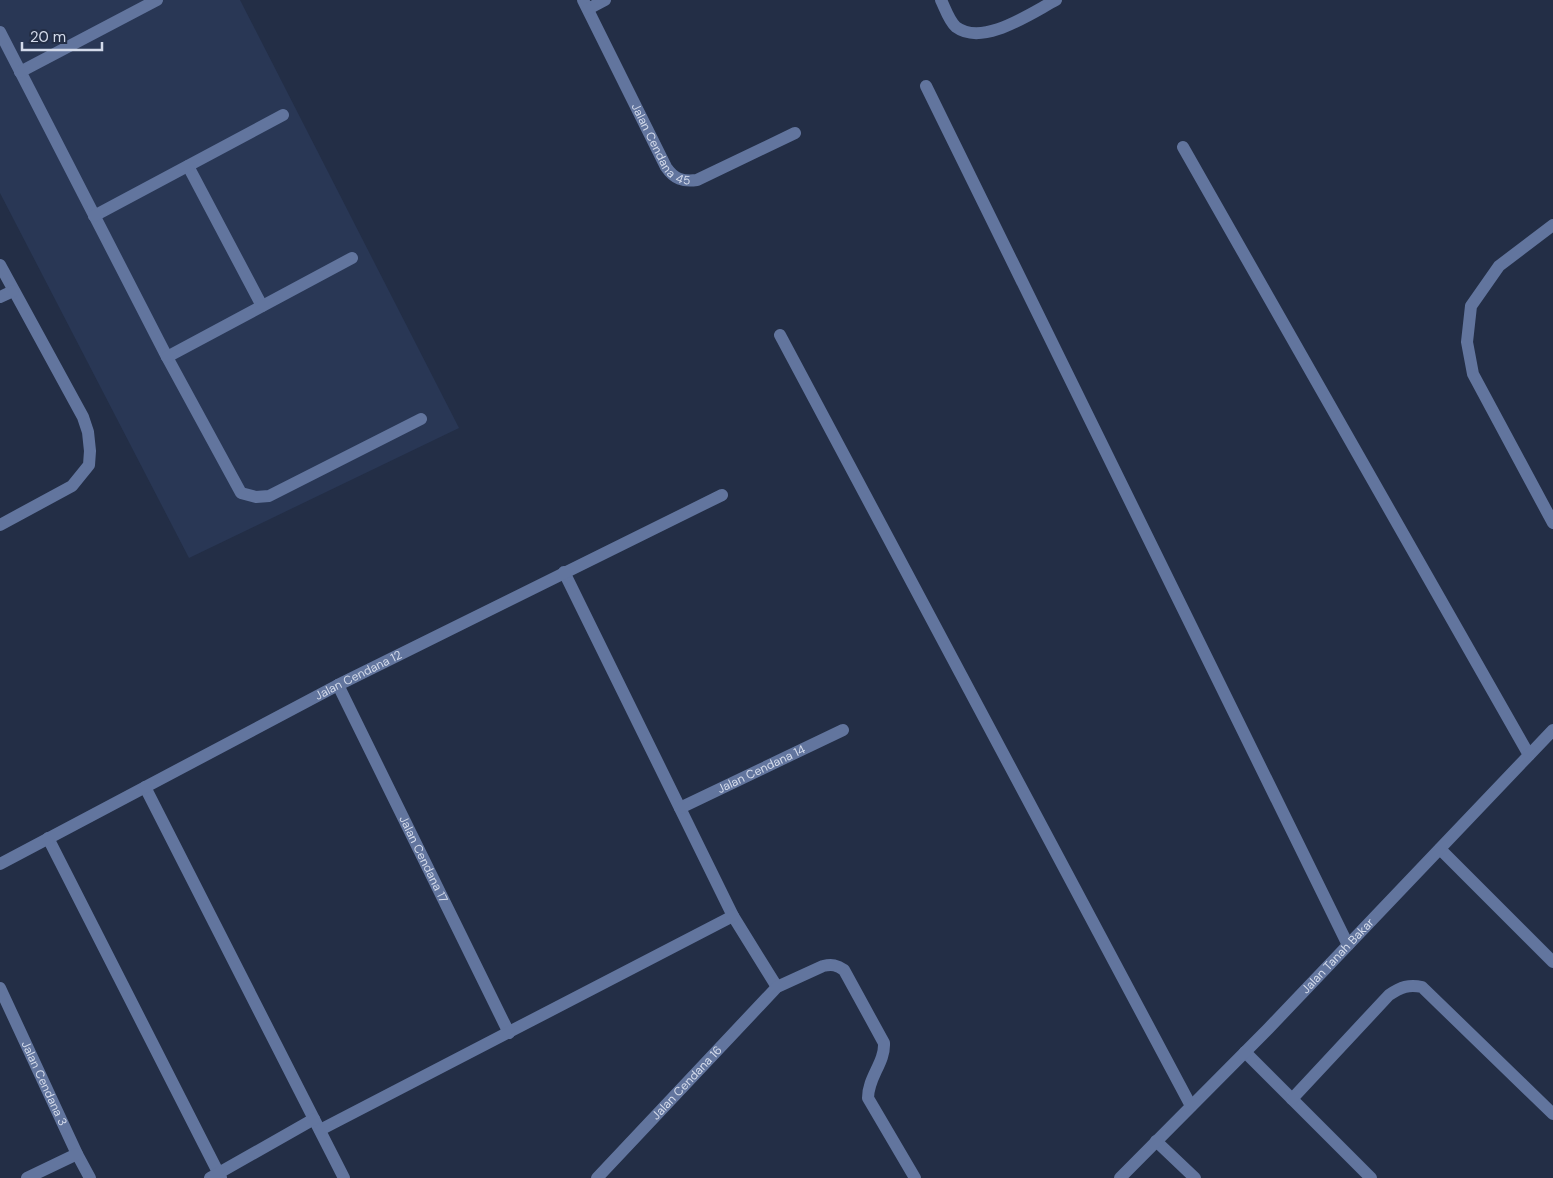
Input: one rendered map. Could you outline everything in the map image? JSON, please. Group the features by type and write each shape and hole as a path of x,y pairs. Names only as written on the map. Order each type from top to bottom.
{"street":[{"path":"20,72 157,0"},
{"path":"586,5 605,0"},
{"path":"941,0 955,26 972,34 1000,29 1056,0"},
{"name":"Jalan Cendana 45","path":"586,5 666,167 672,175 688,181 697,180 795,133"},
{"path":"0,32 167,357 241,493 256,497 269,496 421,419"},
{"path":"926,86 1348,945"},
{"path":"94,216 283,115"},
{"path":"1183,147 1529,755"},
{"path":"188,166 262,306"},
{"path":"1553,225 1499,266 1471,306 1467,342 1473,374 1553,523"},
{"path":"167,357 352,258"},
{"path":"0,265 83,417 88,432 90,451 89,465 72,486 0,524"},
{"path":"0,297 13,290"},
{"path":"780,335 1191,1106"},
{"name":"Jalan Cendana 12","path":"0,864 338,685 722,495"},
{"path":"564,572 733,916 777,987 823,966 838,966 844,970 884,1043 884,1051 870,1083 868,1098 915,1178"},
{"name":"Jalan Cendana 17","path":"338,685 509,1033"},
{"name":"Jalan Cendana 14","path":"680,808 843,730"},
{"name":"Jalan Tanah Bakar","path":"1120,1178 1245,1052 1553,730"},
{"path":"144,787 344,1178"},
{"path":"48,838 217,1176 314,1118"},
{"path":"1440,849 1553,962"},
{"path":"320,1130 733,916"},
{"path":"1292,1099 1389,995 1401,987 1413,985 1422,987 1553,1114"},
{"name":"Jalan Cendana 16","path":"597,1178 777,987"},
{"name":"Jalan Cendana 3","path":"0,988 90,1178"},
{"path":"1245,1052 1371,1178"},
{"path":"1156,1142 1194,1178"},
{"path":"27,1178 77,1154"}],"shaded area":[{"path":"0,0 240,0 459,428 189,558 0,193"}]}
